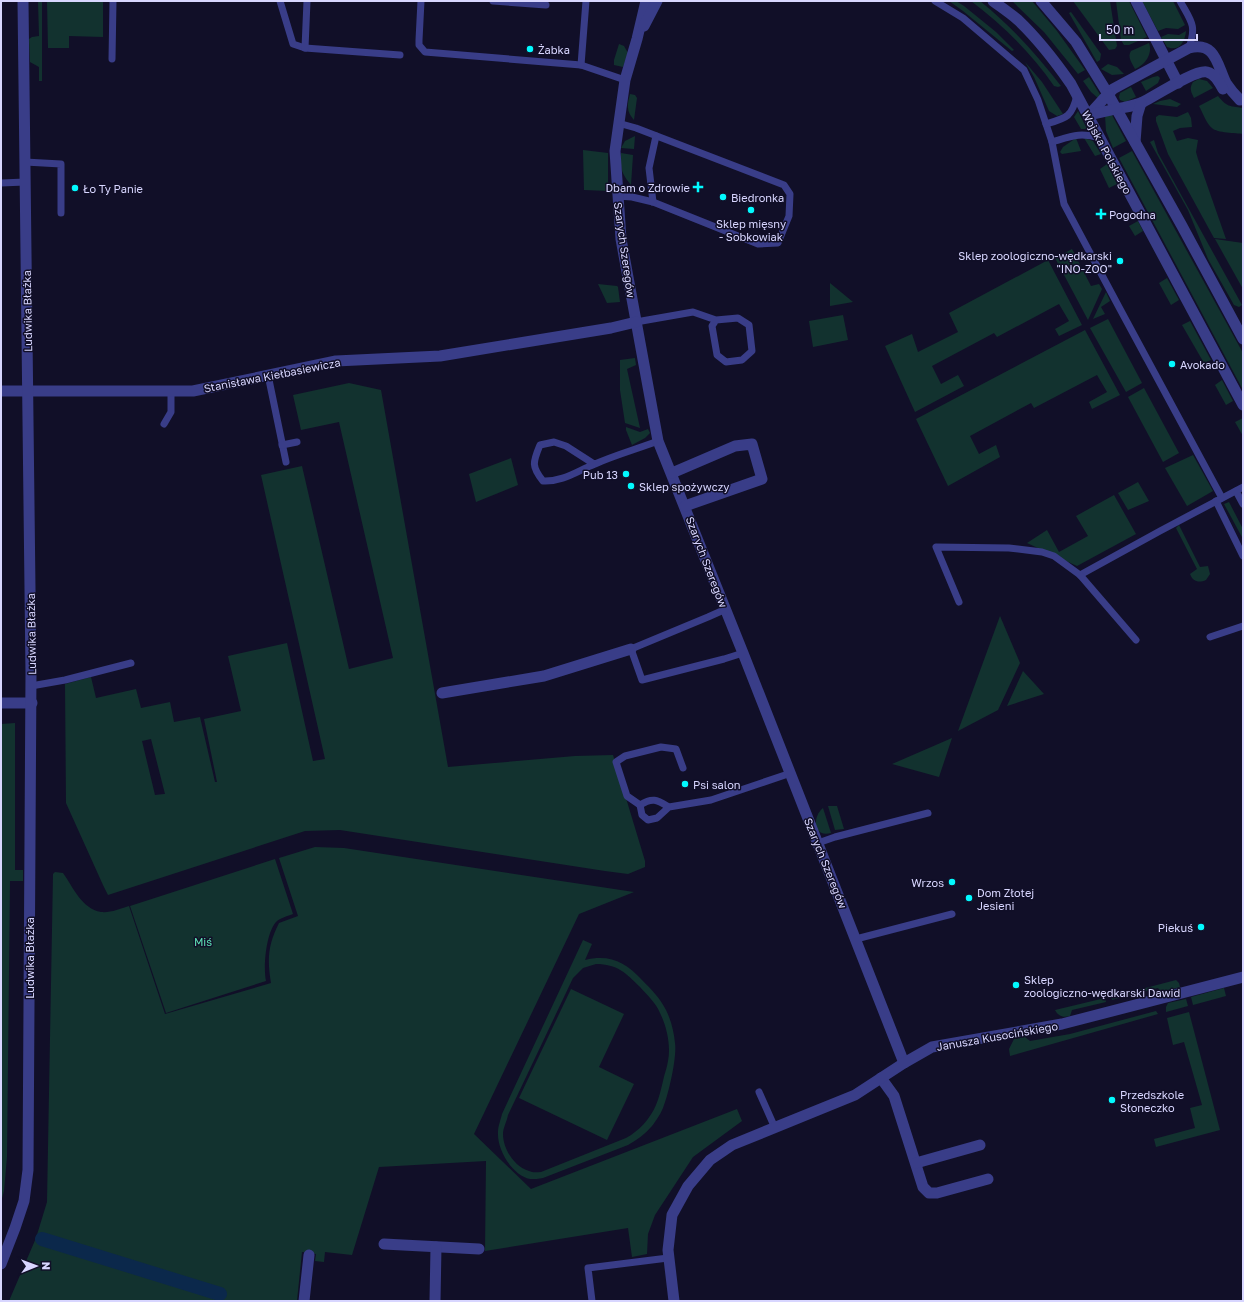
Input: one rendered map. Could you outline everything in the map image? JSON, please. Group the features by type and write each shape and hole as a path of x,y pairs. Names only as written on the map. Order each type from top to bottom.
{"street":[{"name":"Ludwika Błażka","path":"1,1264 24,1200 28,1170 32,686 23,1"},
{"name":"Szarych Szeregów","path":"646,1 625,80 615,151 621,239 658,441 726,609 904,1063"},
{"name":"Szarych Szeregów","path":"637,39 657,1"},
{"name":"Wojska Polskiego","path":"993,1 1017,19 1038,40 1057,64 1077,95 1243,405"},
{"path":"1041,1 1076,42 1108,94 1243,339"},
{"path":"1136,1 1178,83"},
{"path":"1088,115 1113,88 1189,48 1204,48 1214,54 1228,85 1242,101"},
{"path":"1088,115 1141,103 1199,72 1208,72 1216,77 1230,97 1242,101"},
{"path":"1135,142 1137,116 1141,103"},
{"name":"Stanisława Kiełbasiewicza","path":"1,391 193,391 336,361 440,356 611,328 636,322"},
{"path":"672,474 735,446 752,444 762,479 685,506"},
{"path":"442,693 544,676 631,649"},
{"path":"1,703 32,703"},
{"name":"Janusza Kusocińskiego","path":"674,1301 668,1258 672,1215 688,1186 710,1160 732,1145 854,1095 923,1051 937,1046 1062,1024 1243,977"},
{"path":"881,1078 894,1096 923,1187 929,1193 937,1194 988,1180"},
{"path":"916,1162 980,1145"},
{"path":"384,1244 479,1249"},
{"path":"435,1301 436,1247"},
{"path":"304,1301 309,1255"}],"lane":[{"path":"112,58 113,1"},
{"path":"280,1 293,44 305,48 400,55"},
{"path":"305,48 307,1"},
{"path":"421,1 419,40 420,45 425,52 581,65 625,80"},
{"path":"493,1 528,2 546,5"},
{"path":"581,65 586,1"},
{"path":"934,1 963,18 1024,70 1038,100 1052,142 1064,204 1219,500 1243,556"},
{"path":"1180,1 1192,24 1193,33 1189,48"},
{"path":"1046,124 1069,116 1074,108 1077,95"},
{"path":"617,196 653,202 758,244 778,243 789,216 790,194 784,185 618,123"},
{"path":"1052,142 1088,134 1100,138"},
{"path":"653,202 649,168 656,136"},
{"path":"25,162 61,164 62,213"},
{"path":"1,183 25,182"},
{"path":"636,322 693,312 716,320 738,318 749,325 752,351 742,360 726,362 717,355 712,326 716,320"},
{"path":"268,375 286,462"},
{"path":"164,424 171,412 171,391"},
{"path":"594,464 566,446 554,442 540,445 534,459 535,471 543,481 553,482 566,478 594,464 658,441"},
{"path":"282,445 297,442"},
{"path":"1080,575 1243,487"},
{"path":"1236,491 1243,504"},
{"path":"959,602 936,547 1009,548 1042,552 1054,556 1080,575 1136,640"},
{"path":"726,609 708,618 631,649 642,680 724,659 743,652"},
{"path":"1210,637 1243,626"},
{"path":"32,686 65,680 131,663"},
{"path":"683,768 676,749 660,748 625,756 616,762 627,796 640,805 642,815 648,820 657,818 669,807 711,800 790,773"},
{"path":"640,805 646,801 656,800 669,807"},
{"path":"818,843 835,837 928,813"},
{"path":"856,939 952,914"},
{"path":"759,1092 775,1128"},
{"path":"592,1301 588,1268 668,1258"}],"green space":[{"path":"38,1 42,1 42,81 39,81 39,67 30,62 29,39 39,36"},
{"path":"47,1 103,1 103,37 69,36 69,48 48,48"},
{"path":"949,1 956,1 964,6 996,32 1014,50 1012,51"},
{"path":"971,1 980,1 1002,20 1043,63 1061,86 1054,86 1027,51"},
{"path":"1012,1 1032,1 1057,31 1085,70 1078,74 1044,32"},
{"path":"1073,1 1110,1 1117,46 1115,49 1109,50"},
{"path":"1116,1 1129,1 1147,37 1129,45 1124,45 1121,40"},
{"path":"1142,1 1173,1 1185,25 1178,29 1166,28 1158,31"},
{"path":"1071,12 1101,54 1100,60 1097,62 1069,13"},
{"path":"1186,31 1183,42 1175,48 1167,47 1161,37 1168,34 1179,35"},
{"path":"1149,43 1150,51 1147,59 1142,65 1135,69 1130,58 1131,51"},
{"path":"619,44 624,46 628,53 623,67 614,65"},
{"path":"1025,62 1042,82 1063,114 1057,116 1049,111 1034,77"},
{"path":"1108,64 1117,67 1124,74 1112,75 1101,69"},
{"path":"1158,76 1160,78 1158,83 1146,91 1141,82"},
{"path":"1089,77 1101,96 1099,99 1091,92 1083,81"},
{"path":"1199,79 1207,81 1213,88 1194,98 1191,92 1191,86 1193,82"},
{"path":"1131,87 1136,97 1125,102 1120,100 1120,93"},
{"path":"630,94 635,95 637,98 634,120 628,108"},
{"path":"1218,96 1229,105 1243,108 1243,134 1214,130 1208,123 1199,106"},
{"path":"1170,99 1181,104 1177,107 1153,104 1160,101"},
{"path":"1078,111 1087,129 1081,129 1074,117"},
{"path":"1188,112 1191,118 1192,127 1180,128 1173,131 1177,141 1188,138 1198,140 1196,152 1226,239 1214,238 1168,154 1156,121 1156,117 1159,115 1177,117"},
{"path":"1105,115 1112,115 1126,141 1113,148 1106,131"},
{"path":"635,136 634,149 621,148 625,141"},
{"path":"1076,138 1081,151 1062,154 1060,152 1063,147"},
{"path":"1084,138 1093,141 1101,154 1095,156"},
{"path":"1154,140 1158,153 1242,305 1239,307 1234,305 1208,259 1188,210 1150,142"},
{"path":"583,150 608,153 608,191 584,190"},
{"path":"1132,151 1243,353 1243,390 1119,158"},
{"path":"621,153 633,155 631,185 622,170"},
{"path":"1107,164 1117,184 1109,188 1100,169"},
{"path":"1138,221 1143,231 1135,236 1129,226"},
{"path":"1215,239 1243,243 1243,289"},
{"path":"1072,249 1091,286 1099,284 1102,289 1088,320 1055,258"},
{"path":"1048,260 1082,325 1059,336 1055,329 1069,321 1059,304 997,337 994,333 932,366 941,384 958,375 964,386 915,412 885,346 912,334 918,352 958,332 949,313"},
{"path":"1167,278 1179,300 1171,305 1159,283"},
{"path":"830,283 853,302 830,306"},
{"path":"598,284 617,286 620,302 607,303"},
{"path":"1106,292 1110,301 1101,307 1105,314 1093,319"},
{"path":"843,315 848,340 813,347 809,321"},
{"path":"1108,319 1142,383 1126,392 1090,328"},
{"path":"1190,321 1211,360 1204,363 1182,325"},
{"path":"1085,330 1120,395 1092,409 1089,402 1107,392 1097,375 1034,408 1031,403 970,436 979,454 996,445 1000,457 948,486 916,419"},
{"path":"635,358 636,365 627,369 640,428 625,423 620,390 620,360"},
{"path":"1222,380 1233,401 1226,405 1215,385"},
{"path":"349,383 381,390 448,767 575,756 613,755 645,861 645,867 628,874 340,830 305,831 108,895 66,803 65,684 91,677 96,698 136,689 141,708 170,702 174,722 200,717 215,782 217,782 204,719 241,711 228,656 287,643 313,761 325,759 261,475 302,466 349,669 393,658 339,422 301,430 293,395","holes":["151,739 165,794 155,795 142,741"]},
{"path":"1144,388 1179,453 1163,462 1128,397"},
{"path":"1243,418 1243,436 1235,422"},
{"path":"626,427 640,432 648,429 650,433 645,438 632,445"},
{"path":"1193,455 1213,491 1187,506 1165,468"},
{"path":"511,458 518,485 476,502 469,474"},
{"path":"1138,482 1149,501 1128,510 1118,493"},
{"path":"1114,495 1136,534 1077,566 1027,543 1047,530 1059,552 1088,536 1076,516"},
{"path":"1229,502 1243,529 1243,539 1224,504"},
{"path":"1179,525 1200,567 1208,566 1210,574 1206,580 1196,581 1191,577 1190,574 1197,569 1176,528"},
{"path":"1000,616 1020,663 998,710 958,731"},
{"path":"1023,671 1044,694 1007,706"},
{"path":"15,723 15,870 23,870 23,881 10,881 7,1157 4,1191 1,1202 1,724"},
{"path":"952,738 939,777 892,764"},
{"path":"828,806 837,806 844,829 835,830"},
{"path":"823,808 831,833 825,834 818,830 816,826 817,816"},
{"path":"315,847 344,848 634,892 579,914 474,1134 531,1189 737,1109 742,1121 693,1157 655,1215 648,1234 647,1254 632,1257 628,1228 485,1251 486,1161 379,1167 352,1255 325,1252 324,1262 315,1261 316,1254 302,1252 297,1301 9,1301 36,1238 47,1202 53,874 55,872 63,873 83,902 94,910 108,912 129,906 165,1014 271,983 269,952 275,931 279,923 298,916 279,858"},
{"name":"Miś","path":"275,859 293,914 276,922 270,934 265,959 266,981 166,1013 130,906"},
{"path":"583,940 592,944 585,960 602,958 610,959 623,964 636,974 652,990 664,1006 671,1022 675,1039 674,1065 662,1111 647,1132 638,1139 628,1145 543,1178 530,1179 523,1177 517,1172 503,1154 498,1139 499,1125 502,1114","holes":["596,964 603,964 621,970 640,987 654,1002 662,1018 668,1037 669,1055 657,1102 654,1110 644,1124 626,1138 541,1172 530,1172 514,1161 507,1151 503,1132 508,1115 573,978 583,968"]},
{"path":"1176,980 1180,987 1161,992 1158,988 1112,1000 1111,997"},
{"path":"1224,988 1226,996 1193,1005 1191,997"},
{"path":"571,989 624,1014 599,1067 634,1084 607,1140 519,1098"},
{"path":"1105,998 1106,1002 1072,1010 1070,1016 1061,1016 1055,1010"},
{"path":"1186,999 1188,1006 1166,1012 1168,1003"},
{"path":"1156,1011 1158,1014 1010,1056 1009,1049 1014,1039 1025,1037 1030,1041 1070,1034"},
{"path":"1189,1012 1220,1130 1156,1147 1154,1139 1195,1128 1190,1108 1202,1105 1184,1042 1173,1045 1167,1018"}],"waterway":[{"path":"42,1239 220,1294"}],"place":[{"name":"Żabka","path":"530,49"},
{"name":"Dbam o Zdrowie","path":"698,187"},
{"name":"Ło Ty Panie","path":"75,188"},
{"name":"Biedronka","path":"723,197"},
{"name":"Sklep mięsny - Sobkowiak","path":"751,210"},
{"name":"Pogodna","path":"1101,214"},
{"name":"Sklep zoologiczno-wędkarski \"INO-ZOO\"","path":"1120,261"},
{"name":"Avokado","path":"1172,364"},
{"name":"Pub 13","path":"626,474"},
{"name":"Sklep spożywczy","path":"631,486"},
{"name":"Psi salon","path":"685,784"},
{"name":"Wrzos","path":"952,882"},
{"name":"Dom Złotej Jesieni","path":"969,898"},
{"name":"Piekuś","path":"1201,927"},
{"name":"Sklep zoologiczno-wędkarski Dawid","path":"1016,985"},
{"name":"Przedszkole Słoneczko","path":"1112,1100"}]}
